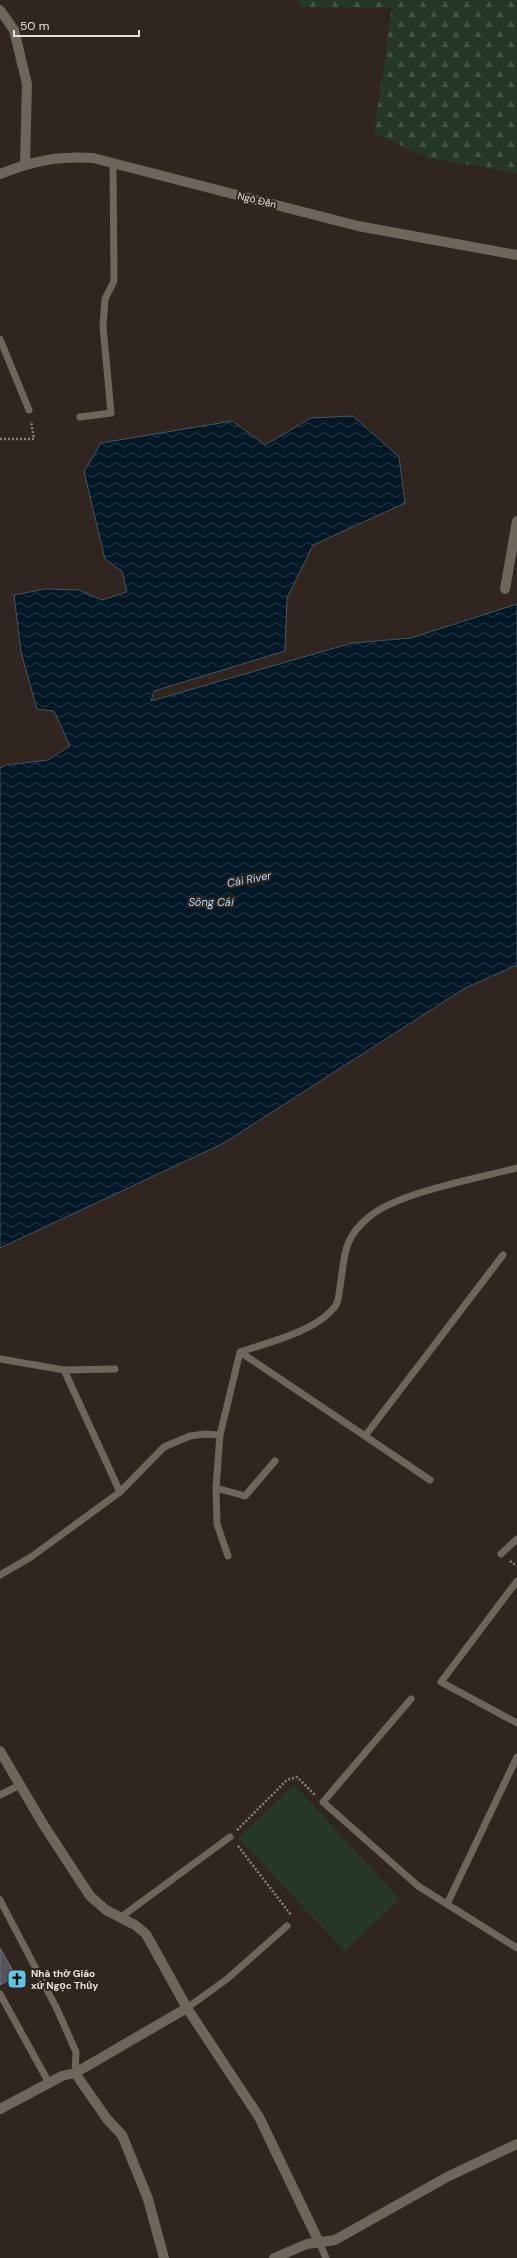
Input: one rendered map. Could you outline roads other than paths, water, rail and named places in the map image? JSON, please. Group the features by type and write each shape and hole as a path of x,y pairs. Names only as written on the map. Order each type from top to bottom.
{"street":[{"path":"0,10 14,30 27,84 25,164"},
{"name":"Ngô Đến","path":"0,174 25,164 68,157 93,158 358,226 517,255"},
{"path":"504,589 517,521"},
{"path":"0,1751 90,1896 106,1910 121,1917 146,1934 187,2008 259,2117 319,2242"},
{"path":"0,2109 62,2076 75,2072 187,2008"},
{"path":"75,2072 125,2142 148,2199 164,2258"},
{"path":"274,2258 307,2244 335,2240 447,2178 517,2144"}],"lane":[{"path":"80,417 111,413 103,326 105,299 114,281 113,162"},
{"path":"0,339 29,410"},
{"path":"240,1352 312,1325 328,1314 338,1303 345,1248 355,1232 378,1209 401,1199 517,1168"},
{"path":"365,1436 502,1255"},
{"path":"228,1556 217,1524 216,1488 220,1435 240,1352"},
{"path":"240,1352 430,1480"},
{"path":"0,1359 64,1370 115,1369"},
{"path":"64,1370 120,1492"},
{"path":"0,1575 31,1557 120,1492 164,1447 190,1436 206,1434 220,1435"},
{"path":"216,1488 245,1496 275,1461"},
{"path":"501,1554 517,1540"},
{"path":"517,1581 441,1682 517,1723"},
{"path":"411,1699 323,1802 418,1886 517,1948"},
{"path":"447,1904 517,1757"},
{"path":"0,1795 20,1785"},
{"path":"121,1917 230,1837"},
{"path":"0,1900 57,2009 76,2052 75,2072"},
{"path":"187,2008 227,1979 287,1926"},
{"path":"0,1994 49,2083"},
{"path":"319,2242 326,2258"}],"water":[{"name":"Sông Cái","path":"353,416 399,457 405,503 313,545 287,598 285,651 154,691 151,701 352,643 411,638 517,604 517,965 465,988 224,1143 0,1248 0,768 6,765 48,760 70,746 54,711 37,709 21,652 14,595 45,589 79,590 102,600 127,592 122,571 105,559 84,472 101,443 232,421 265,445 311,418"}],"place":[{"name":"Nhà thờ Giáo xứ Ngọc Thủy","path":"17,1979"}],"water label":[{"name":"Cái River","path":"249,879"}]}
